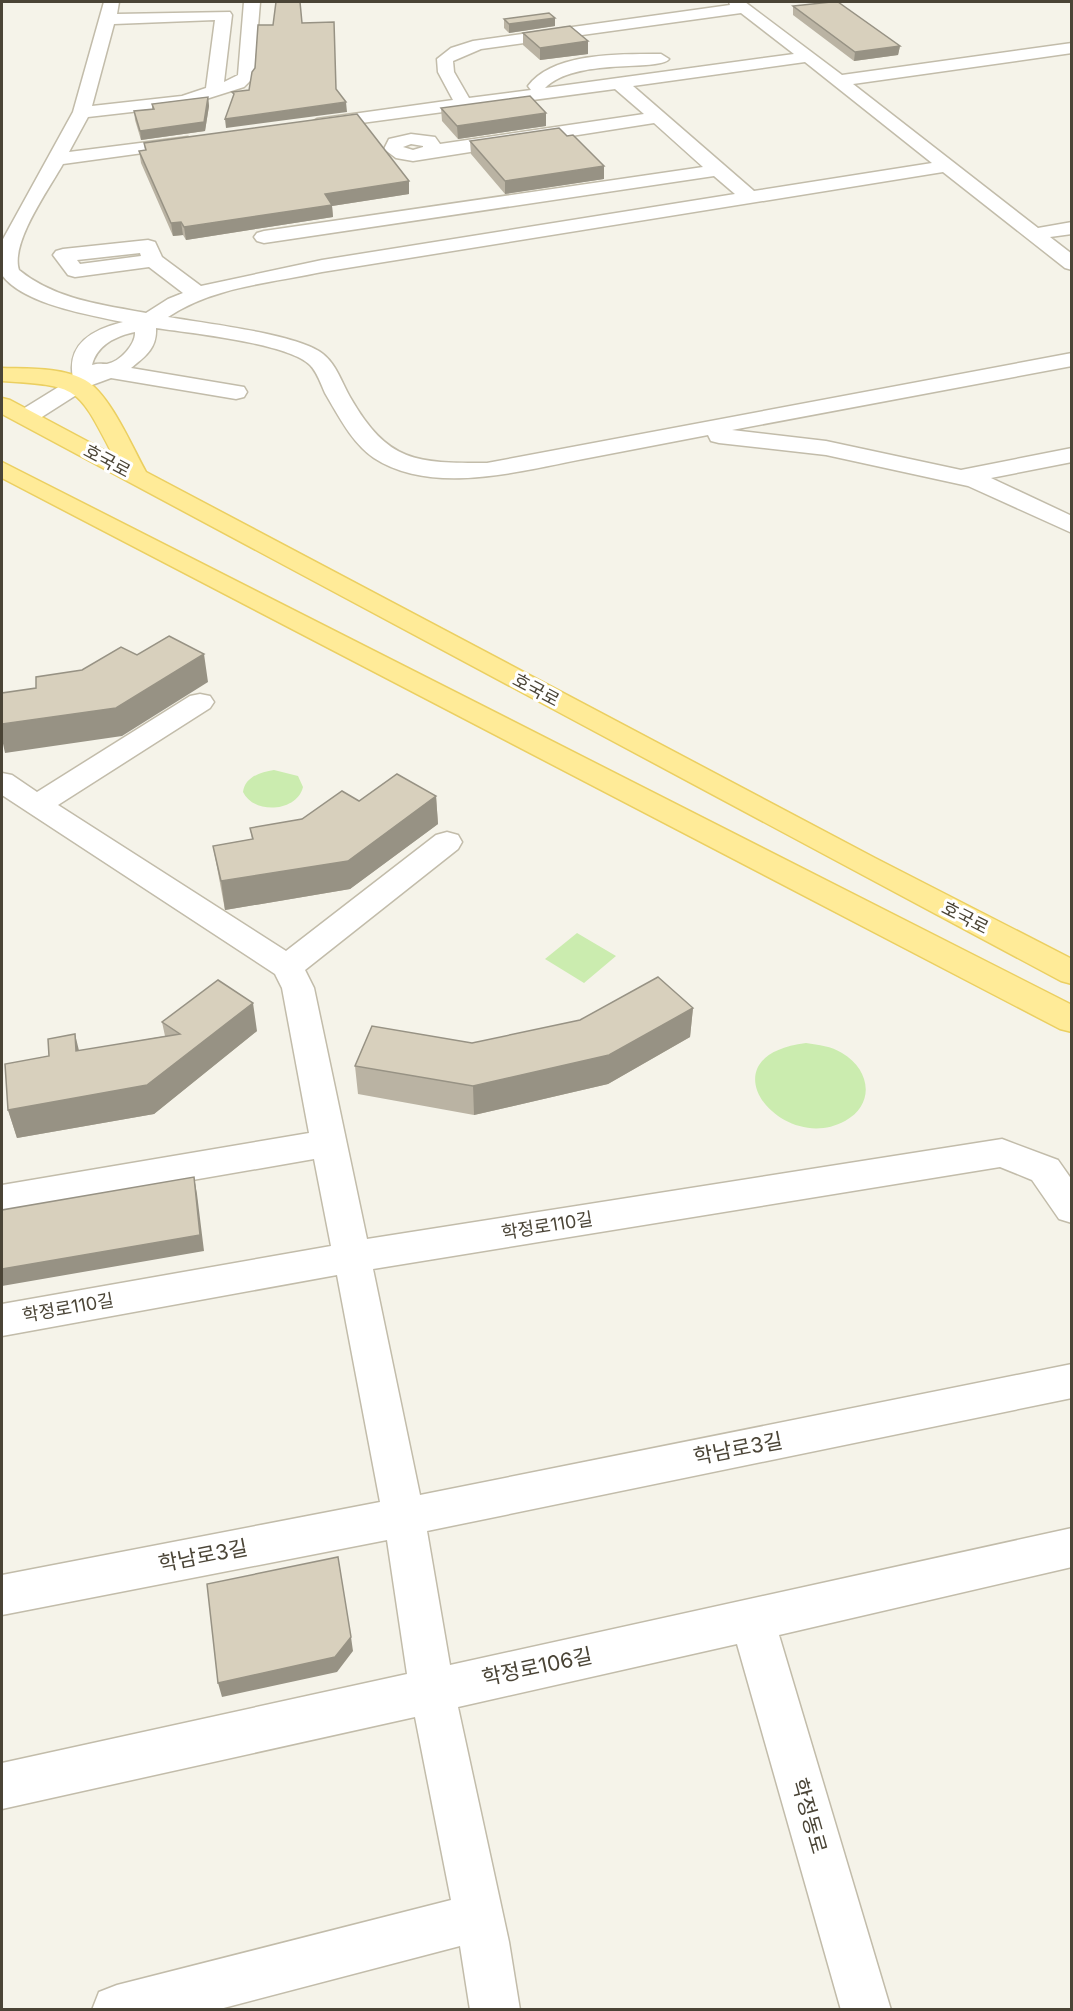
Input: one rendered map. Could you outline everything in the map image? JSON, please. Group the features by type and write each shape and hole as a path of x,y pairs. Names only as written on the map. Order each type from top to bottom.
{"main road":[{"path":"2,375 81,376 137,477"},
{"name":"호국로","path":"2,405 1071,973"},
{"path":"2,430 26,417"},
{"path":"2,469 1071,1020"},
{"path":"2,492 41,496 88,512"}],"street":[{"path":"465,105 446,72 445,59 457,51 494,42 740,5 1071,264"},
{"path":"82,112 184,101 246,78 251,15 110,10 82,112 10,243 6,261 10,273 21,283 51,297 106,313 243,336 291,349 316,359 368,441 386,456 415,466 448,470 487,470 1071,359"},
{"path":"214,91 224,15"},
{"path":"837,81 1071,48"},
{"path":"301,127 808,57"},
{"path":"538,94 537,85 545,75 581,65 662,59 709,71"},
{"path":"619,83 749,197"},
{"path":"392,114 411,139 432,143 434,146 431,151 658,117"},
{"path":"56,159 207,139"},
{"path":"81,376 85,351 97,340 115,330 148,321 175,303 198,294 322,266 946,166"},
{"path":"264,237 718,170"},
{"path":"1034,234 1071,228"},
{"path":"153,260 198,294"},
{"path":"26,417 81,376 109,370 140,351 146,339 148,321"},
{"path":"109,370 236,392"},
{"path":"687,432 826,448 975,480 1071,526"},
{"path":"959,477 1071,455"},
{"path":"37,805 200,702"},
{"path":"2,782 287,967 298,988 405,1517 432,1689 479,1917 495,2010"},
{"path":"287,967 447,842"},
{"path":"2,1199 329,1143"},
{"name":"학정로110길","path":"2,1320 352,1257 1002,1153 1045,1170 1071,1209"},
{"name":"학남로3길","path":"2,1594 405,1517 1071,1382"},
{"name":"학정로106길","path":"2,1786 432,1689 753,1622 1071,1547"},
{"name":"학정동로","path":"753,1622 866,2010"},
{"path":"117,2010 479,1917"}],"green space":[{"path":"274,770 298,776 303,787 293,802 284,806 265,807 248,799 243,792 250,779"},
{"path":"577,933 616,956 584,983 545,959"},
{"path":"806,1043 838,1051 859,1068 866,1087 865,1096 855,1114 845,1121 821,1128 797,1125 777,1115 762,1100 755,1083 759,1066 775,1052"}],"building":[{"path":"276,2 300,2 302,23 334,22 336,89 346,102 225,119 234,94 232,92 249,90 252,72 255,68 258,25 273,25"},
{"path":"838,2 900,46 855,52 793,6"},
{"path":"549,13 555,18 509,24 504,19"},
{"path":"570,26 588,41 540,48 523,33"},
{"path":"530,96 546,113 457,126 441,108"},
{"path":"208,97 204,122 140,131 134,111 154,109 152,104"},
{"path":"357,114 409,181 325,194 332,205 184,227 181,222 171,223 139,151 146,150 144,143"},
{"path":"559,128 567,136 573,135 604,166 505,181 470,141"},
{"path":"169,636 204,654 116,708 2,724 2,693 36,688 36,677 82,670 121,647 137,655"},
{"path":"397,774 436,796 348,861 221,881 213,846 253,839 250,828 302,819 342,791 359,801"},
{"path":"658,977 693,1008 609,1055 473,1086 355,1066 372,1026 472,1043 580,1020"},
{"path":"218,980 253,1003 147,1085 8,1110 5,1064 49,1056 48,1039 75,1034 76,1051 180,1034 162,1022"},
{"path":"194,1177 200,1235 2,1269 2,1210"},
{"path":"338,1557 351,1637 335,1657 218,1683 207,1584"}]}
